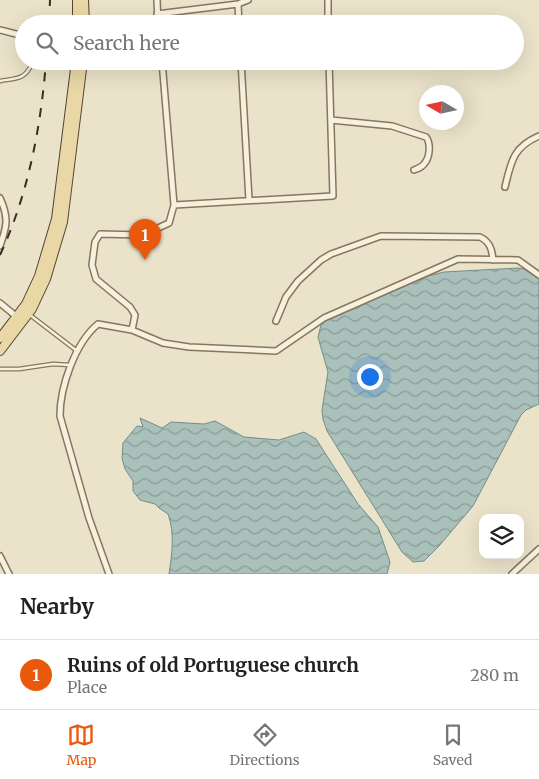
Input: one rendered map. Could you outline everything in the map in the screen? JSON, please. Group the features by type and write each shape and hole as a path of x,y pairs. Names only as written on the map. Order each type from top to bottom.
{"main road":[{"path":"77,0 78,15"},
{"path":"84,0 85,15"},
{"path":"0,338 26,304 39,276 56,219 75,70"},
{"path":"0,351 28,314 46,279 63,222 82,70"}],"street":[{"path":"157,0 157,14 248,0"},
{"path":"328,0 328,15"},
{"path":"238,2 239,15"},
{"path":"0,30 15,34"},
{"path":"132,330 135,315 130,307 96,279 92,265 95,242 100,234 143,235 169,223 174,205 163,70"},
{"path":"242,70 249,200"},
{"path":"174,205 333,196 329,70"},
{"path":"331,120 392,126 426,137 429,140 429,144 425,164 414,170"},
{"path":"505,187 516,153 529,140 539,136"},
{"path":"0,198 7,216 7,223 0,246"},
{"path":"276,321 286,297 306,272 327,256 377,237 480,237 492,249 493,260"},
{"path":"109,574 89,518 60,416 60,400 71,365 91,330 98,324 132,330 163,343 189,347 276,351 324,318 458,260 518,260 539,274"},
{"path":"0,303 16,317"},
{"path":"512,574 539,549"},
{"path":"0,556 9,574"}],"lane":[{"path":"0,81 21,78 28,70"},
{"path":"28,314 78,352"},
{"path":"0,369 19,370 53,364 71,365"}],"water":[{"path":"524,269 539,279 539,404 526,410 521,415 473,506 424,561 413,562 402,552 327,431 322,410 328,372 318,337 321,325 328,319 428,276 444,272"},
{"path":"140,418 162,428 171,422 204,424 215,421 244,437 279,440 304,432 316,439 358,504 378,527 390,562 387,574 169,574 172,536 168,514 155,504 140,500 133,491 133,481 125,469 122,458 123,443 137,426 143,427"}],"railway":[{"path":"49,15 50,0"},
{"path":"0,255 26,185 37,136 45,70"}],"place":[{"name":"Ruins of old Portuguese church","path":"145,260"}]}
